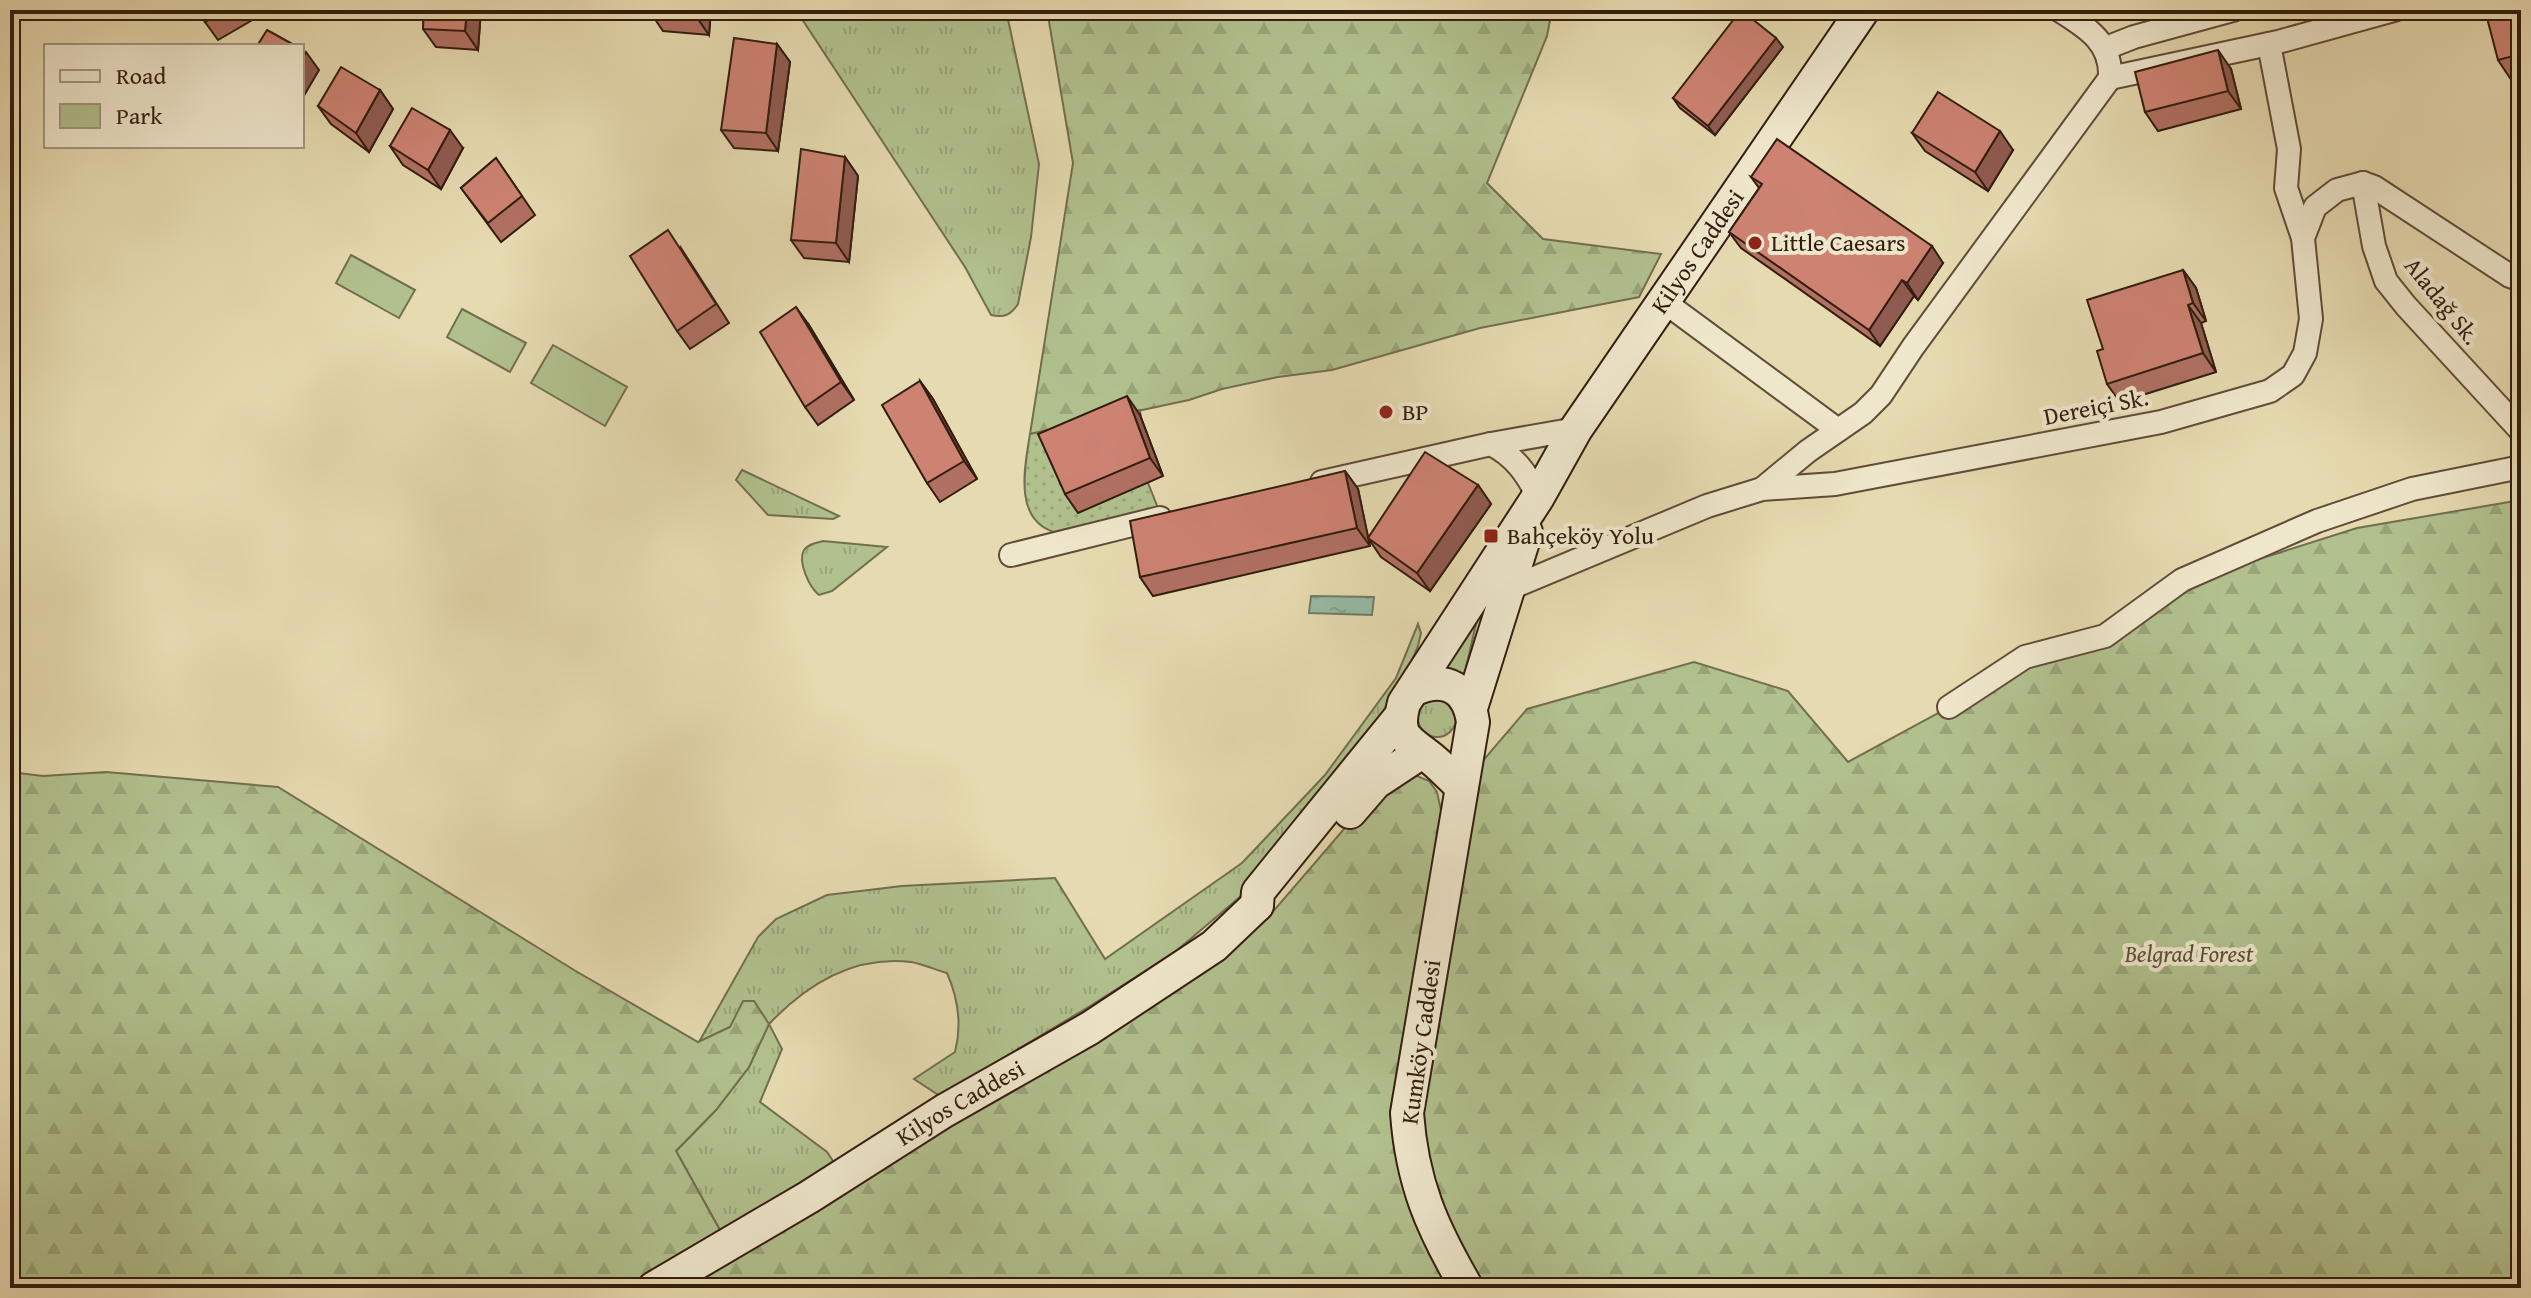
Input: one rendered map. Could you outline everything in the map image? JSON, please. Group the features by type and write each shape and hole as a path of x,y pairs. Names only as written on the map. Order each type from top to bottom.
{"street":[{"name":"Kilyos Caddesi","path":"1538,497 1576,429 1863,10"},
{"path":"1762,489 1808,451 1863,413 1881,395 2110,78 2111,63 2106,48 2079,23 2059,10"},
{"path":"2106,48 2134,37 2233,10"},
{"path":"2110,78 2269,44 2394,10"},
{"name":"Dereiçi Sk.","path":"1508,589 1707,506 1762,489 1835,484 2146,425 2270,391 2293,375 2305,353 2311,319 2303,238 2286,188 2289,149 2269,44"},
{"path":"2303,238 2315,207 2337,190 2363,183 2517,276"},
{"name":"Aladağ Sk.","path":"2363,183 2374,246 2386,281 2521,431"},
{"path":"1663,301 1838,430"},
{"path":"1293,488 1491,444 1576,429"},
{"path":"1415,689 1438,683 1453,687 1465,697 1470,722 1458,748 1447,754 1425,754 1375,783 1270,904 1257,905 1258,892 1400,717 1404,703 1538,497 1528,477 1513,459 1491,444"},
{"path":"1949,707 2025,657 2105,636 2182,580 2317,521 2412,489 2521,467"},
{"name":"Kumköy Caddesi","path":"1467,1288 1444,1248 1417,1181 1407,1113 1470,722 1538,497"},
{"path":"1011,555 1188,512"},
{"path":"1400,717 1402,730 1410,744 1461,786"},
{"name":"Kilyos Caddesi","path":"654,1288 809,1197 944,1111 1090,1028 1214,946 1257,905"}],"green space":[{"path":"796,10 1006,10 1039,164 1031,237 1018,304 1010,313 991,315 965,267"},
{"path":"1047,10 1552,10 1547,36 1487,183 1543,239 1661,254 1639,297 1480,328 1332,370 1278,377 1189,400 1030,434 1073,163"},
{"path":"351,255 415,290 399,318 336,283"},
{"path":"462,309 526,343 510,372 447,337"},
{"path":"553,345 627,387 605,426 531,383"},
{"path":"1140,410 1148,483 1158,508 1054,532 1041,525 1032,516 1025,490 1030,434"},
{"path":"742,470 839,516 833,519 768,515 736,480"},
{"name":"Belgrad Forest","path":"2521,500 2521,1288 683,1288 790,1224 912,1139 1220,959 1270,915 1375,793 1404,775 1417,776 1429,781 1437,792 1441,810 1527,709 1694,662 1788,691 1848,762 2171,587 2357,528"},
{"path":"823,541 887,547 832,591 819,595 806,574 802,555 808,546"},
{"path":"1478,616 1463,680 1438,672"},
{"path":"1418,624 1421,633 1418,646 1400,688 1361,748 1247,891 1175,952 1090,1006 940,1096 914,1079 955,1052 958,1012 947,973 911,962 870,963 851,968 799,996 769,1024 730,1027 699,1042 758,937 776,919 827,895 902,886 1055,878 1105,959 1242,863 1325,775 1396,678"},
{"path":"1437,699 1451,704 1456,718 1451,732 1437,737 1423,732 1418,718 1423,704"},
{"path":"10,772 43,776 106,772 278,787 574,970 698,1042 730,1027 743,1001 754,1001 769,1024 749,1067 716,1110 676,1151 721,1232 627,1288 10,1288"},
{"path":"769,1024 782,1049 760,1102 827,1152 835,1164 721,1232 676,1151 716,1110 749,1067"}],"water":[{"path":"1311,596 1374,597 1372,615 1309,613"}],"building":[{"path":"199,10 225,10 205,22"},
{"path":"424,10 467,10 465,31 423,29"},
{"path":"650,10 697,10 696,16"},
{"path":"1741,10 1776,38 1708,126 1673,98"},
{"path":"2485,10 2521,10 2521,54 2498,60"},
{"path":"267,30 292,44 258,44"},
{"path":"734,38 777,44 766,133 721,130"},
{"path":"2218,50 2228,91 2145,112 2135,72"},
{"path":"341,67 380,90 356,133 318,106"},
{"path":"1938,92 2000,131 1975,172 1912,133"},
{"path":"412,108 450,130 428,170 390,146"},
{"path":"1777,139 1932,246 1907,283 1902,280 1869,330 1729,232 1762,184 1751,177"},
{"path":"801,149 845,157 836,243 791,240"},
{"path":"496,158 522,196 488,223 461,188"},
{"path":"668,230 716,304 677,331 630,256"},
{"path":"2183,270 2193,303 2188,305 2203,353 2107,384 2097,351 2103,349 2087,300"},
{"path":"796,307 841,382 805,407 760,332"},
{"path":"920,381 964,461 927,483 882,405"},
{"path":"1127,396 1150,458 1065,494 1038,434"},
{"path":"1425,452 1478,485 1417,573 1368,538"},
{"path":"1345,471 1357,528 1140,577 1130,521"}],"place":[{"name":"Little Caesars","path":"1755,243"},
{"name":"BP","path":"1386,412"},
{"name":"Bahçeköy Yolu","path":"1491,536"}]}
